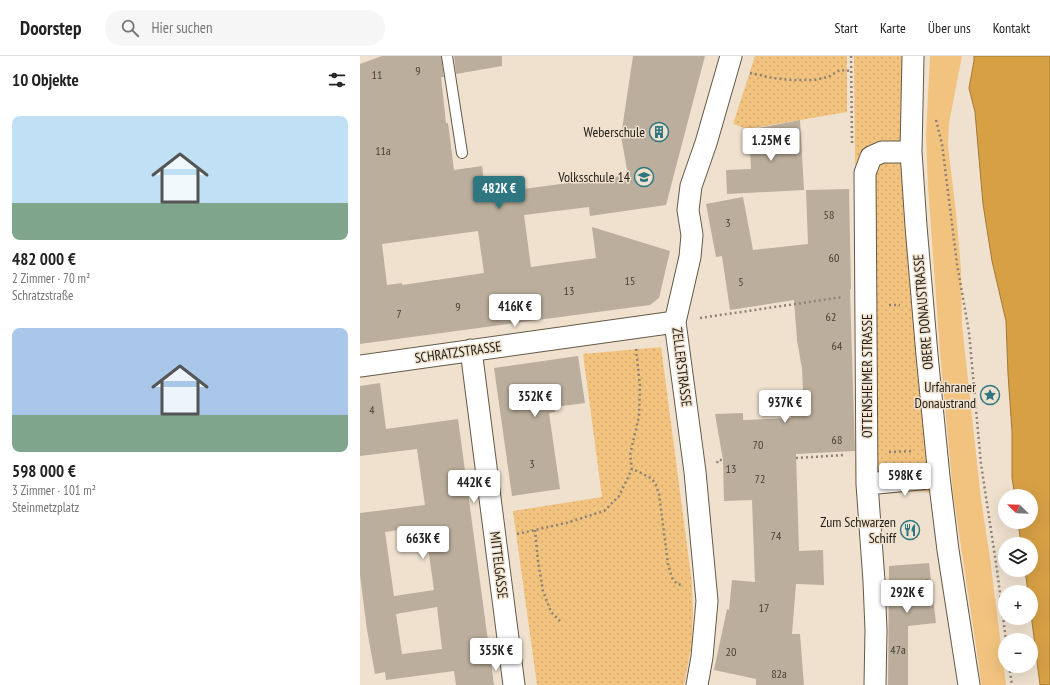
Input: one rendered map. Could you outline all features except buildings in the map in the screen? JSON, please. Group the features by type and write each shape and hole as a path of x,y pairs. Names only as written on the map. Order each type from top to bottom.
{"street":[{"name":"ZELLERSTRASSE","path":"697,685 702,657 707,601 695,472 684,320 692,235 688,210 691,186 706,143 731,56"},
{"name":"OBERE DONAUSTRASSE","path":"913,56 911,152 923,305 939,477 952,578 969,685"},
{"name":"OTTENSHEIMER STRASSE","path":"875,685 876,630 867,484 866,172 871,157 882,152 911,152"},
{"name":"SCHRATZSTRASSE","path":"360,366 684,320"},
{"name":"MITTELGASSE","path":"471,350 514,685"},
{"path":"867,484 939,477"}],"lane":[{"path":"447,56 462,153"}],"path":[{"path":"747,72 773,78 814,80 828,77 840,70 851,71"},
{"path":"936,118 942,144 957,264 969,332 981,464 1005,633"},
{"path":"684,320 854,295 866,296 889,306 923,305"},
{"path":"512,535 566,524 604,511 618,496 632,469 630,455 639,416 640,386 636,345"},
{"path":"632,469 648,476 656,483 668,564 672,578 677,584 685,586"},
{"path":"535,530 543,591 551,612 560,621"},
{"path":"892,584 952,578"},
{"path":"1010,673 1012,685"}],"shaded area":[{"path":"755,56 847,56 847,112 747,129 733,124"},
{"path":"854,56 922,56 920,112 933,496 924,491 856,496 855,459 858,459"},
{"path":"930,56 962,56 949,123 948,146 961,269 962,325 981,499 999,633 998,633 998,673 1004,673 1006,685 981,685 953,494 940,352 928,187 926,135"},
{"path":"974,56 1050,56 1050,685 1040,685 1038,669 1038,633 1033,633 1032,625 1038,625 1038,585 1027,585 1026,577 1038,577 1038,537 1020,537 1019,529 1038,529 1038,489 1014,489 1012,478 1012,432 1006,321 992,261 983,204 975,112 969,88"},
{"path":"661,347 692,583 692,643 684,685 537,685 513,511 602,497 583,354"}],"place":[{"name":"Weberschule","path":"659,132"},
{"name":"Volksschule 14","path":"644,177"},
{"name":"Urfahraner Donaustrand","path":"990,395"},
{"name":"Zum Schwarzen Schiff","path":"910,530"}]}
